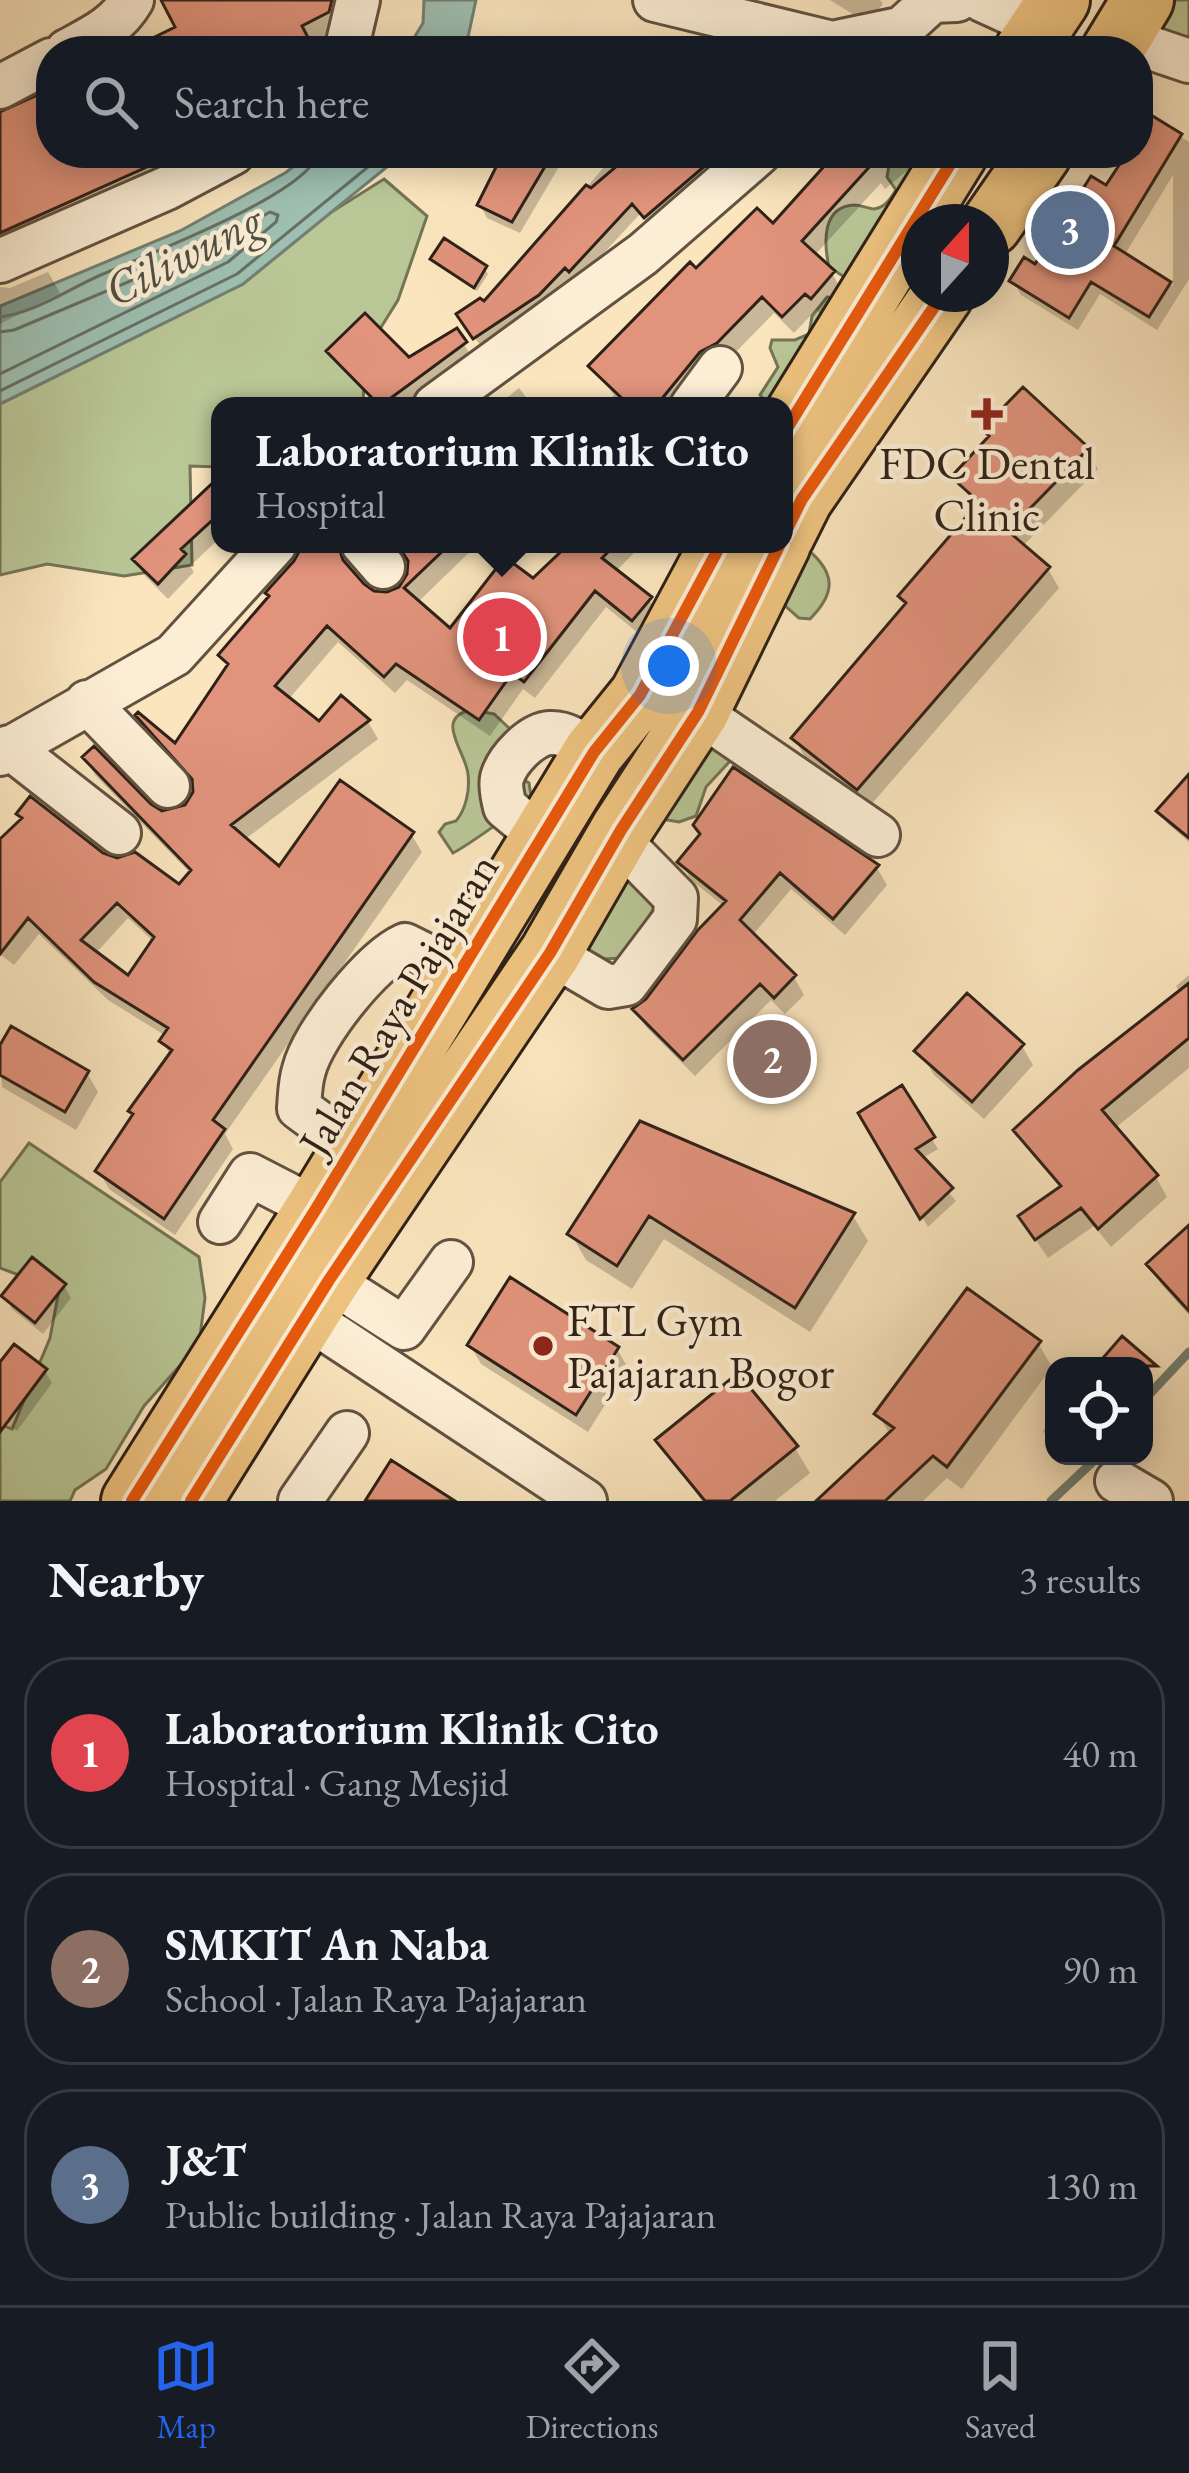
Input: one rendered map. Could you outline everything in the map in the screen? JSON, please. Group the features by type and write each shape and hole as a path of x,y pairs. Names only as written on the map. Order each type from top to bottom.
{"highway":[{"path":"793,418 948,168"},
{"path":"1006,204 1031,168"},
{"path":"793,517 931,312"},
{"name":"Jalan Raya Pajajaran","path":"132,1501 594,752 640,695 716,553"},
{"name":"Jalan Raya Pajajaran","path":"191,1501 318,1299 550,953 620,830 698,712 776,553"}],"street":[{"path":"95,36 124,15 132,0"},
{"path":"350,36 358,0"},
{"path":"655,0 803,36"},
{"path":"894,36 932,1 957,0"},
{"path":"982,0 1042,26"},
{"path":"1153,44 1189,61"},
{"path":"0,87 36,68"},
{"path":"0,261 205,168"},
{"path":"447,397 643,254 743,168"},
{"path":"699,397 720,368"},
{"path":"119,832 4,750 174,655 267,553"},
{"path":"640,695 698,712 878,835"},
{"path":"87,702 167,786"},
{"path":"550,953 608,987 626,984 675,919 676,898 620,841 620,830"},
{"path":"352,1147 299,1108 304,1066 361,979 386,954 405,945 459,972"},
{"path":"220,1222 250,1175 316,1209"},
{"path":"318,1299 404,1328 451,1262"},
{"path":"318,1299 585,1501"},
{"path":"300,1501 347,1432"}],"green space":[{"path":"1131,0 1189,0 1189,42 1179,53"},
{"path":"889,168 918,168 849,280 829,267 827,228 844,207 884,205 896,190 887,177"},
{"path":"384,179 427,216 398,300 365,353 363,397 211,397 211,467 190,466 192,565 124,576 47,564 0,575 0,404 243,284 330,213"},
{"path":"827,297 834,298 774,397 762,397 778,367 770,348 772,340 795,340 809,334 812,316"},
{"path":"807,549 823,566 829,583 825,600 810,619 799,618 782,603"},
{"path":"471,710 494,714 511,730 519,777 529,783 531,796 453,853 439,832 456,821 466,799 468,774 453,728 460,714"},
{"path":"675,717 731,760 706,787 696,816 679,822 656,818"},
{"path":"593,846 658,903 620,958 588,960 550,904 554,881"},
{"path":"29,1143 199,1257 205,1298 199,1344 144,1406 106,1469 75,1490 70,1501 0,1501 0,1424 12,1429 50,1338 59,1290 0,1268 0,1182"}],"water":[{"path":"424,0 476,0 468,36 415,36 423,23"},
{"name":"Ciliwung","path":"292,168 386,168 243,284 0,404 0,306 180,231"}],"building":[{"path":"161,0 332,0 329,12 302,26 307,36 157,36 175,27"},
{"path":"36,96 36,168 145,168 0,233 0,112"},
{"path":"1153,116 1182,134 1114,246 1171,282 1149,317 1091,282 1069,318 1009,281 1024,257 1035,264 1091,176 1106,185 1117,168 1153,168"},
{"path":"496,168 544,168 512,222 477,205"},
{"path":"614,168 702,168 644,218 632,204 569,272 565,268 539,295 473,339 456,314 480,298 484,301 586,185 591,188"},
{"path":"822,168 868,168 802,241 835,271 811,299 805,294 782,317 762,297 717,343 700,352 663,397 621,397 588,366 690,262 696,268 757,208 773,223"},
{"path":"444,238 487,266 474,288 430,259"},
{"path":"365,313 409,357 457,328 467,342 392,397 371,397 326,351"},
{"path":"1023,387 1089,448 1008,531 1050,567 857,790 791,738 906,603 898,596 979,502 951,477 989,436 982,429"},
{"path":"211,484 211,521 181,549 186,554 158,584 132,559"},
{"path":"298,553 341,553 364,584 387,592 399,587 407,574 403,553 441,553 404,588 450,628 505,557 533,578 559,553 607,553 602,558 652,597 632,621 595,591 524,682 512,673 479,720 396,664 384,677 327,626 275,686 319,721 341,695 370,720 231,825 279,866 340,780 414,832 213,1120 225,1129 164,1219 95,1171 133,1114 128,1111 172,1050 159,1041 168,1028 94,982 28,918 0,954 0,839 22,818 16,814 30,796 103,853 117,858 135,852 179,884 191,870 82,757 94,746 162,811 185,805 193,792 192,779 135,715 138,712 175,743 228,664 218,655 269,596 265,593","holes":["117,903 154,937 128,975 81,940"]},
{"path":"733,767 879,865 833,919 780,873 740,920 796,975 774,998 760,984 683,1060 632,1009 646,999 726,901 677,862 700,834 693,825"},
{"path":"1189,774 1189,838 1156,811"},
{"path":"1189,983 1189,1038 1102,1110 1158,1175 1098,1229 1081,1208 1035,1240 1018,1216 1061,1186 1013,1130 1078,1070"},
{"path":"967,993 1024,1044 972,1102 914,1051"},
{"path":"11,1026 89,1071 65,1112 0,1075 0,1045"},
{"path":"902,1085 935,1137 916,1149 953,1188 920,1219 858,1113"},
{"path":"640,1121 855,1213 795,1308 649,1216 617,1266 567,1234"},
{"path":"1189,1225 1189,1311 1146,1264"},
{"path":"32,1257 66,1284 35,1323 1,1296"},
{"name":"FTL Gym Pajajaran Bogor","path":"510,1277 619,1347 576,1415 467,1345"},
{"path":"967,1288 1041,1341 947,1467 933,1456 885,1501 816,1501 894,1428 874,1414"},
{"path":"1122,1336 1146,1357 1104,1357"},
{"path":"14,1344 47,1369 0,1432 0,1362"},
{"path":"738,1373 798,1446 730,1501 705,1501 655,1440"},
{"path":"391,1460 455,1501 365,1501"}],"waterway":[{"path":"1153,1390 1189,1352"},
{"path":"1051,1501 1089,1465"}],"cycle path":[{"path":"793,418 948,168"},
{"path":"793,517 931,312"},
{"path":"132,1501 594,752 640,695 716,553"},
{"path":"191,1501 329,1280 550,953 621,830 698,712 776,553"}],"place":[{"name":"J&T","path":"1070,230"},
{"name":"FDC Dental Clinic","path":"987,414"},
{"name":"Laboratorium Klinik Cito","path":"502,637"},
{"name":"SMKIT An Naba","path":"772,1059"},
{"name":"FTL Gym Pajajaran Bogor","path":"543,1346"}]}
